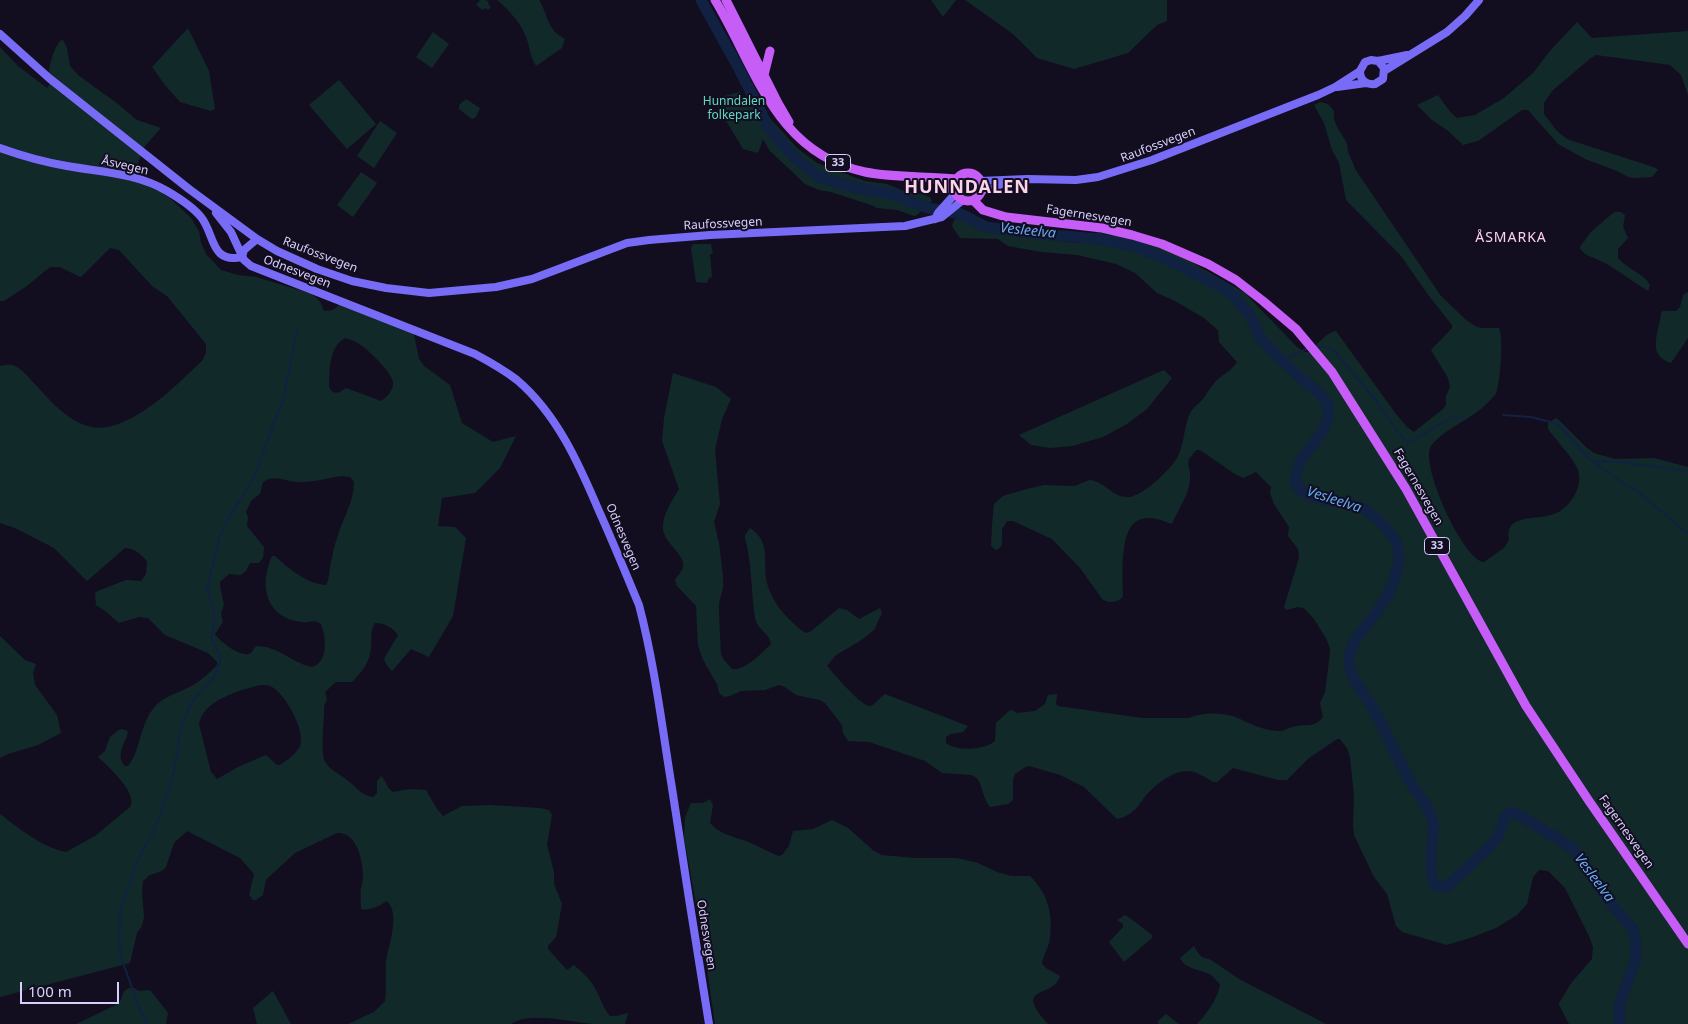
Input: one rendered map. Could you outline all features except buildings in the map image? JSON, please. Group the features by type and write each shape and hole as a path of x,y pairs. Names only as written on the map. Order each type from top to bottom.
{"main road":[{"name":"33","path":"715,0 778,115 797,135 819,152 851,168 886,175 956,179 961,175 969,174 975,176 978,191"},
{"name":"33","path":"726,0 778,103 797,135"},
{"name":"Raufossvegen","path":"1335,87 1378,83 1383,78 1384,72 1409,54 1446,32 1465,16 1479,0"},
{"name":"Raufossvegen","path":"0,34 49,78 257,239 277,251 317,269 352,281 386,288 429,293 496,287 532,278 627,243 649,240 710,235 905,226 942,217 951,212 963,200"},
{"path":"764,75 770,51"},
{"name":"Raufossvegen","path":"978,191 1006,181 1098,178 1152,160 1335,87 1360,71 1365,62 1409,54"},
{"path":"1378,61 1382,65 1384,72"},
{"path":"1360,71 1361,78 1366,83"},
{"name":"Åsvegen","path":"0,148 30,158 137,178 154,185 180,199 200,215 205,222 216,249 221,255 235,258 242,256"},
{"name":"33","path":"932,178 955,192 963,200"},
{"path":"936,219 938,213 955,192 956,179"},
{"path":"963,200 978,191"},
{"name":"Fagernesvegen","path":"978,191 980,208 987,212 1006,217 1102,228 1162,244 1208,264 1236,280 1296,329 1332,372 1406,489 1526,706 1688,944"},
{"name":"Odnesvegen","path":"210,204 228,227 246,263 476,354 517,380 533,396 568,443 580,466 635,596 645,629 659,698 709,1024"},
{"path":"238,248 239,240 248,233"},
{"name":"Odnesvegen","path":"242,256 244,250 257,239"}],"green space":[{"path":"480,0 486,0 491,7 488,10 485,8 483,10 476,5"},
{"path":"497,0 539,0 554,31 565,39 562,48 536,66 521,27 510,12"},
{"path":"931,0 956,0 943,17"},
{"path":"965,0 1167,0 1167,21 1157,25 1128,53 1074,69 1037,58 1013,34"},
{"path":"1577,22 1592,38 1688,31 1688,95 1681,75 1670,65 1596,55 1553,90 1544,103 1544,114 1557,131 1567,139 1656,168 1658,170 1652,177 1628,177 1585,159 1558,144 1528,110 1522,110 1478,141 1463,145 1417,105 1438,95 1457,118 1475,115 1504,98 1533,73 1549,52"},
{"path":"188,28 209,71 215,109 211,111 180,102 152,67"},
{"path":"433,32 449,44 432,68 416,57"},
{"path":"63,40 67,48 70,66 78,75 137,120 161,128 145,146 136,168 152,186 171,199 191,218 199,231 201,243 206,254 221,270 238,275 256,277 309,293 319,300 324,311 333,310 345,300 378,312 413,330 419,359 424,366 450,385 462,423 493,442 516,436 500,468 475,493 442,498 438,526 455,527 466,538 453,616 429,657 411,649 392,671 384,659 398,635 388,626 375,623 372,631 369,657 363,670 352,682 336,682 325,692 327,700 324,706 324,758 330,768 362,793 369,796 373,797 377,793 377,781 381,776 393,792 411,789 426,790 443,816 462,806 489,805 549,810 552,815 547,845 554,872 554,884 562,904 556,937 548,946 548,949 567,970 574,965 586,977 594,987 610,1016 628,1013 625,1024 593,1024 528,1018 511,1024 348,1024 374,1012 385,1001 386,962 393,914 387,901 374,908 361,909 363,876 358,848 350,837 337,833 295,853 266,880 263,895 253,900 249,895 254,874 240,858 187,831 174,843 166,867 143,881 144,917 142,926 137,933 130,963 0,997 0,814 39,842 57,850 66,852 95,836 130,807 132,801 121,781 98,757 105,751 110,737 120,729 128,732 121,758 125,766 128,766 135,753 145,723 153,709 161,701 196,683 217,665 217,662 208,653 165,635 148,618 139,617 119,623 96,605 95,593 98,591 126,580 141,581 146,574 147,562 138,552 125,548 87,581 54,548 15,528 0,523 0,366 13,365 18,367 67,415 77,422 100,428 125,421 149,407 202,361 206,353 206,344 167,296 152,286 119,250 110,248 80,277 60,267 51,267 27,286 4,301 0,301 0,47 18,66 47,88 51,60 60,41","holes":["345,338 355,341 366,349 378,360 391,377 393,382 391,390 388,396 381,401 346,388 335,393 329,387 333,353 335,347","341,476 350,477 354,482 350,504 335,544 326,585 305,579 292,571 275,556 272,556 268,567 266,589 273,607 280,614 302,622 321,624 325,642 324,655 312,667 264,647 256,646 251,653 242,654 221,641 215,634 223,622 221,613 224,605 220,582 229,574 241,575 246,571 250,563 259,563 263,558 264,547 247,526 248,517 246,512 251,501 260,494 263,482 271,478 302,482","260,685 272,687 282,696 292,712 299,728 301,742 293,755 280,765 277,765 266,755 238,767 217,779 211,772 199,724 207,708 233,693"]},
{"path":"339,80 376,124 347,149 309,105"},
{"name":"Hunndalen folkepark","path":"740,92 742,96 756,103 797,148 817,163 865,181 887,184 904,191 922,194 930,197 932,201 914,216 897,210 877,208 805,184 769,150 763,139 758,153 743,149 713,99"},
{"path":"466,99 480,108 476,117 472,119 459,109 459,105"},
{"path":"1320,102 1328,104 1334,111 1336,124 1347,143 1348,152 1355,169 1441,296 1475,326 1499,328 1501,361 1496,394 1480,410 1435,441 1431,446 1429,456 1431,471 1445,510 1465,546 1475,557 1484,562 1504,548 1509,540 1511,526 1516,522 1557,513 1569,504 1573,498 1579,484 1578,470 1569,455 1548,429 1548,423 1556,418 1594,453 1615,459 1654,458 1688,467 1688,1024 1569,1024 1559,1003 1572,982 1592,959 1593,947 1565,888 1548,871 1539,870 1533,877 1527,904 1517,915 1496,928 1447,945 1402,932 1396,926 1387,894 1374,877 1354,835 1354,796 1350,757 1347,748 1340,739 1337,739 1309,758 1287,780 1278,780 1233,768 1217,782 1189,771 1176,773 1148,793 1133,811 1117,819 1084,787 1060,775 1027,766 1015,774 1013,779 1013,800 1008,804 990,807 977,778 972,775 942,773 925,761 869,742 848,741 843,733 842,725 825,703 820,700 796,695 779,685 765,690 741,691 724,697 719,693 717,684 703,660 698,645 696,606 677,586 675,580 683,567 683,562 667,539 663,529 666,513 679,489 662,441 664,418 673,373 716,387 731,399 722,419 715,450 720,504 714,522 723,576 723,588 719,603 721,654 732,669 748,664 771,644 755,618 749,557 745,538 750,528 757,534 764,546 769,590 787,617 805,633 810,632 839,608 847,610 859,619 880,608 882,613 874,630 836,655 827,666 866,705 872,706 885,694 968,726 963,732 946,737 946,743 951,746 971,749 990,744 995,741 996,723 1009,711 1012,710 1017,713 1035,711 1045,704 1048,695 1057,694 1056,704 1058,706 1142,718 1189,718 1207,714 1220,714 1232,716 1262,728 1280,731 1296,726 1311,725 1320,720 1323,717 1320,703 1325,692 1330,649 1327,640 1314,619 1304,608 1298,607 1286,610 1284,607 1299,558 1298,549 1288,536 1289,527 1274,504 1270,493 1271,487 1256,472 1243,478 1200,450 1196,450 1189,459 1188,464 1190,472 1189,488 1172,524 1146,518 1134,523 1129,530 1125,540 1123,595 1120,600 1115,602 1103,600 1080,568 1052,539 1013,521 1007,521 1002,529 1001,547 996,550 991,546 994,504 1003,496 1044,485 1075,486 1089,480 1100,483 1114,493 1124,497 1136,495 1150,486 1165,473 1179,454 1187,420 1192,410 1203,399 1215,382 1237,362 1219,342 1218,330 1204,318 1157,293 1135,273 1116,264 1077,255 1041,252 1008,246 998,239 960,238 952,226 954,220 959,217 975,226 1043,239 1077,243 1098,232 1119,236 1162,249 1188,260 1245,293 1297,347 1305,352 1308,352 1325,337 1336,331 1396,414 1414,432 1446,405 1446,396 1450,387 1448,378 1431,350 1452,328 1452,325 1401,256 1346,200 1339,163 1332,150 1324,123 1314,105"},
{"path":"380,121 397,133 374,168 357,156"},
{"path":"361,172 377,183 353,217 337,205"},
{"path":"967,180 973,182 975,188 973,194 967,196 961,194 959,188 961,182"},
{"path":"1614,212 1621,212 1625,215 1623,227 1628,238 1618,249 1618,258 1647,281 1650,285 1648,291 1607,264 1585,254 1581,250 1580,247 1591,232"},
{"path":"693,244 711,244 713,254 710,254 712,277 709,278 707,283 696,282 691,248"},
{"path":"1688,292 1688,338 1671,363 1658,354 1656,348 1661,313 1663,311 1676,311 1680,307 1683,295"},
{"path":"1164,370 1172,378 1147,409 1127,424 1103,437 1072,446 1050,448 1031,445 1019,435"},
{"path":"0,636 25,660 36,664 33,673 35,685 57,715 61,733 38,745 0,758"},
{"path":"710,799 713,805 710,823 714,827 724,834 779,856 789,846 793,831 813,829 832,820 848,828 874,851 882,855 915,858 957,858 978,863 1011,876 1030,876 1046,898 1051,920 1050,940 1042,964 1060,976 1050,988 1034,997 1034,1003 1038,1011 1048,1024 715,1024 703,942 684,838 685,817 691,803 703,803"},
{"path":"1125,915 1152,935 1152,938 1124,962 1109,942 1123,927 1123,924 1117,920"},
{"path":"1194,946 1202,957 1211,960 1239,979 1326,1024 1197,1024 1212,1006 1220,984 1211,975 1186,965 1180,958"},
{"path":"132,987 139,991 151,991 168,1013 166,1024 76,1024 118,1004 125,990"},
{"path":"273,991 291,1024 257,1024 253,1008"},
{"path":"1166,1014 1179,1024 1159,1024 1157,1022"}],"waterway":[{"name":"Vesleelva","path":"701,0 770,130 795,158 819,177 852,187 897,195 928,208 961,214 986,227 1028,233 1099,239 1138,247 1177,264 1229,291 1249,314 1260,337 1279,358 1325,399 1328,407 1326,423 1299,465 1295,480 1296,484 1308,495 1355,505 1365,510 1385,527 1397,545 1399,554 1398,565 1392,587 1377,612 1356,639 1352,646 1349,661 1352,674 1358,686 1373,708 1412,785 1431,815 1433,822 1431,864 1434,883 1440,887 1449,885 1493,843 1500,833 1505,816 1510,812 1519,815 1571,847 1582,859 1604,895 1632,928 1635,937 1636,959 1619,1005 1620,1024"},
{"path":"147,1024 122,960 119,939 121,908 138,859 153,833 169,789 183,721 192,702 214,677 220,663 220,654 211,638 215,617 207,588 224,525 254,478 283,401 298,330"},
{"path":"1316,347 1329,347 1336,353 1375,399 1398,432 1409,443 1454,416 1463,417"},
{"path":"1281,360 1309,348"},
{"path":"1503,415 1531,417 1558,424 1588,458 1641,494 1688,534"},
{"path":"1593,462 1655,466 1688,472"}],"district":[{"name":"HUNNDALEN","path":"967,188"},
{"name":"ÅSMARKA","path":"1511,238"}]}
